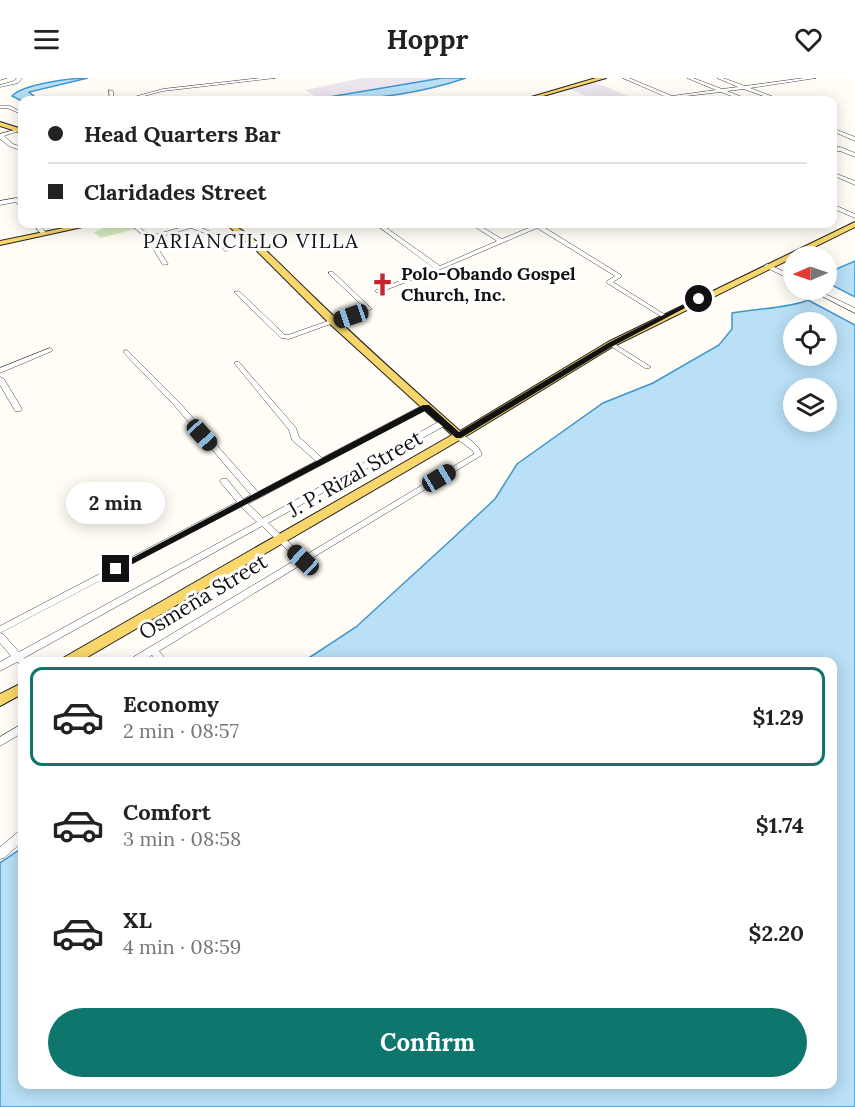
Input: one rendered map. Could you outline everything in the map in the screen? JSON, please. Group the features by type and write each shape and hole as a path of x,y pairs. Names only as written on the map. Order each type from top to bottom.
{"main road":[{"path":"538,96 603,78"},
{"path":"0,124 18,129"},
{"name":"J. P. Rizal Street","path":"77,657 459,436 611,344 855,224"},
{"path":"0,243 73,228"},
{"path":"234,228 260,249 333,322 459,436"},
{"path":"0,701 18,690"}],"street":[{"path":"0,79 5,78"},
{"path":"0,86 16,82 20,78"},
{"path":"140,96 188,87 273,78"},
{"path":"625,78 667,96"},
{"path":"689,78 734,96"},
{"path":"719,78 766,96"},
{"path":"685,96 814,78"},
{"path":"186,79 188,87"},
{"path":"111,91 112,96"},
{"path":"698,94 703,96"},
{"path":"0,107 8,107 18,112"},
{"path":"0,136 18,131"},
{"path":"837,131 855,140"},
{"path":"0,136 18,148"},
{"path":"848,148 855,154"},
{"path":"837,150 855,154"},
{"path":"837,175 855,183"},
{"path":"0,203 18,201"},
{"path":"837,208 855,216"},
{"path":"39,228 44,234"},
{"path":"138,228 149,238 165,264"},
{"path":"149,238 184,228"},
{"path":"200,228 227,250"},
{"path":"384,228 439,268"},
{"path":"480,228 501,241"},
{"path":"378,291 533,228"},
{"path":"545,228 619,276 609,282 664,316"},
{"path":"767,266 783,274"},
{"path":"237,292 283,338 290,338 369,309 331,273"},
{"path":"833,300 855,311"},
{"path":"611,344 647,366"},
{"path":"0,371 50,350"},
{"path":"126,352 163,386 202,435 256,495"},
{"path":"237,363 292,430 295,438 320,461"},
{"path":"0,378 18,409"},
{"path":"0,630 426,407"},
{"path":"24,657 443,423"},
{"name":"Osmeña Street","path":"141,657 478,455 477,450 459,436"},
{"path":"225,480 242,503 303,560"},
{"path":"0,637 18,657"},
{"path":"153,650 159,657"},
{"path":"0,667 18,660"},
{"path":"0,742 18,731"},
{"path":"0,854 18,839"}],"shaded area":[{"path":"362,78 440,78 329,96 314,96 306,90"},
{"path":"594,82 628,96 586,96 569,89"}],"green space":[{"path":"102,229 135,229 100,238 94,232"}],"water":[{"path":"88,78 29,92 34,96 18,96 18,99 12,96 26,88"},
{"path":"442,78 466,78 428,89 389,96 335,96"},
{"path":"855,261 855,297 837,288 837,269"},
{"path":"808,300 831,312 783,312 783,366 837,366 837,315 855,325 855,1107 0,1107 0,863 18,851 18,1089 837,1089 837,657 310,657 356,627 495,499 517,464 603,403 653,383 719,345 732,329 732,313 782,307"}],"place":[{"name":"Polo-Obando Gospel Church, Inc.","path":"383,284"}],"district":[{"name":"PARIANCILLO VILLA","path":"251,241"}],"route":[{"path":"116,569 426,407 459,436 611,344 699,299"}]}
